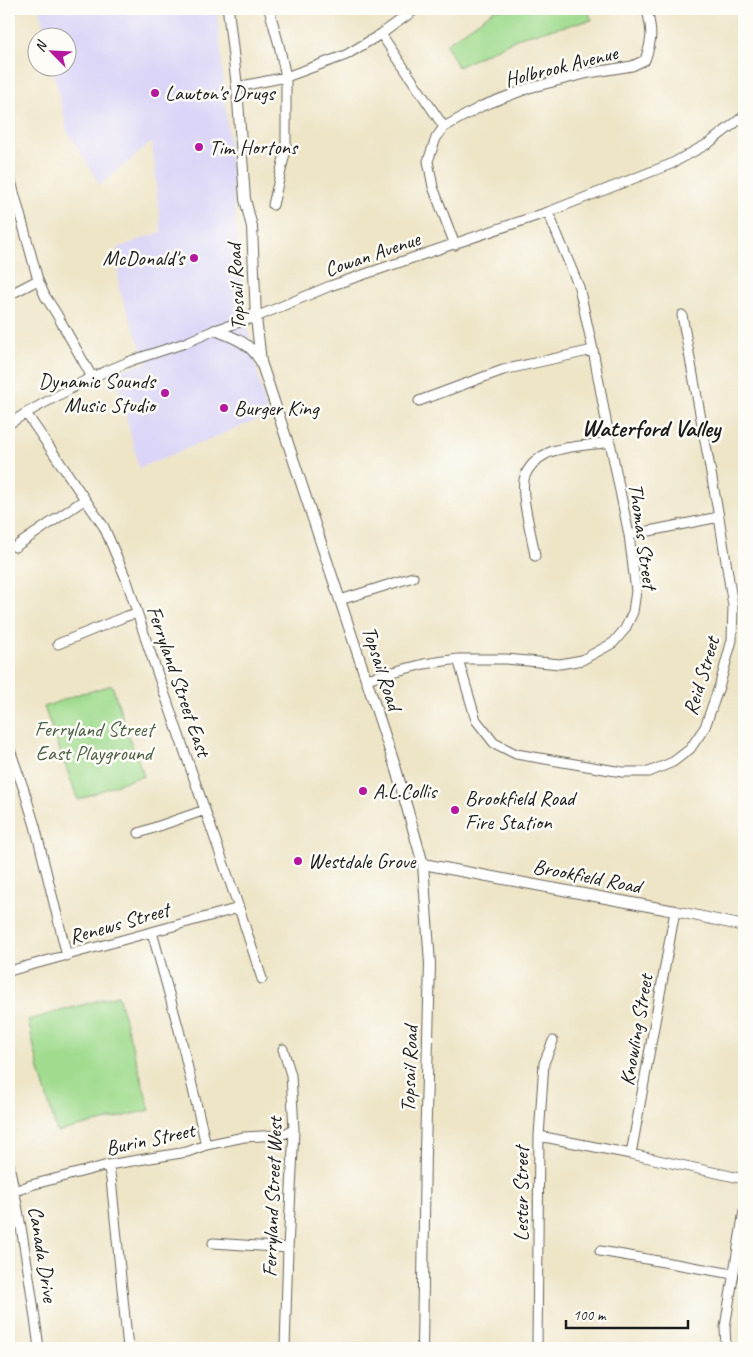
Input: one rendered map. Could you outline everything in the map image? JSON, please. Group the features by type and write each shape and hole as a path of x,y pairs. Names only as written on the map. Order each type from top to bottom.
{"main road":[{"name":"Topsail Road","path":"228,9 237,87 245,199 252,227 256,317 261,362 396,769 423,864 430,964 422,1348"},
{"path":"215,330 240,340 255,352 261,362"},
{"name":"Brookfield Road","path":"423,864 675,911 744,926"}],"street":[{"path":"269,9 286,77 286,149 273,205"},
{"path":"237,87 286,77 346,55 381,34 416,9"},
{"name":"Holbrook Avenue","path":"444,127 482,106 529,88 589,73 632,66 645,60 651,44 651,27 647,9"},
{"path":"381,34 444,127 436,138 428,161 433,187 455,245"},
{"name":"Cowan Avenue","path":"9,424 92,377 141,357 256,317 330,286 548,212 671,164 709,143 744,116"},
{"path":"9,174 38,280 45,296 92,377"},
{"name":"Thomas Street","path":"366,679 424,664 458,659 506,659 560,664 582,660 613,642 626,629 633,612 636,591 630,535 593,350 579,287 548,212"},
{"path":"9,295 38,280"},
{"name":"Reid Street","path":"458,659 476,720 494,743 516,754 622,772 649,772 673,762 690,749 705,728 732,640 733,606 731,584 682,314"},
{"path":"419,401 503,370 593,350"},
{"name":"Ferryland Street East","path":"26,413 104,527 127,581 262,979"},
{"path":"535,556 524,494 524,478 533,462 547,453 610,442"},
{"path":"15,547 84,500"},
{"path":"630,535 719,517"},
{"path":"340,600 413,577"},
{"path":"58,644 124,616 137,613"},
{"path":"9,747 35,826 67,956"},
{"path":"139,833 205,810"},
{"name":"Renews Street","path":"9,971 239,908"},
{"name":"Knowling Street","path":"631,1154 675,911"},
{"path":"152,932 179,1030 206,1145"},
{"name":"Lester Street","path":"537,1348 539,1136 544,1063 553,1042"},
{"name":"Ferryland Street West","path":"283,1049 291,1075 294,1130 285,1348"},
{"name":"Burin Street","path":"14,1191 108,1165 187,1152 206,1145 244,1137 280,1134 294,1130"},
{"path":"539,1136 744,1179"},
{"name":"Canada Drive","path":"9,1165 32,1291 39,1348"},
{"path":"108,1165 128,1348"},
{"path":"726,1348 725,1327 744,1211"},
{"path":"213,1243 288,1248"},
{"path":"600,1251 733,1274"}],"shaded area":[{"path":"40,9 217,9 244,312 267,416 139,468 115,371 147,363 119,290 117,248 161,232 152,142 100,185 67,130 55,78 78,78 78,28 44,28"}],"green space":[{"path":"496,9 587,9 592,20 523,36 458,67 446,44"},
{"name":"Ferryland Street East Playground","path":"112,685 144,776 123,782 78,800 44,707 84,692"},
{"path":"118,995 150,1110 57,1132 39,1070 28,1020"}],"place":[{"name":"Lawton's Drugs","path":"155,93"},
{"name":"Tim Hortons","path":"199,147"},
{"name":"McDonald's","path":"194,258"},
{"name":"Dynamic Sounds Music Studio","path":"165,393"},
{"name":"Burger King","path":"224,408"},
{"name":"A.L.Collis","path":"363,791"},
{"name":"Brookfield Road Fire Station","path":"455,810"},
{"name":"Westdale Grove","path":"298,861"}],"district":[{"name":"Waterford Valley","path":"651,428"}]}
